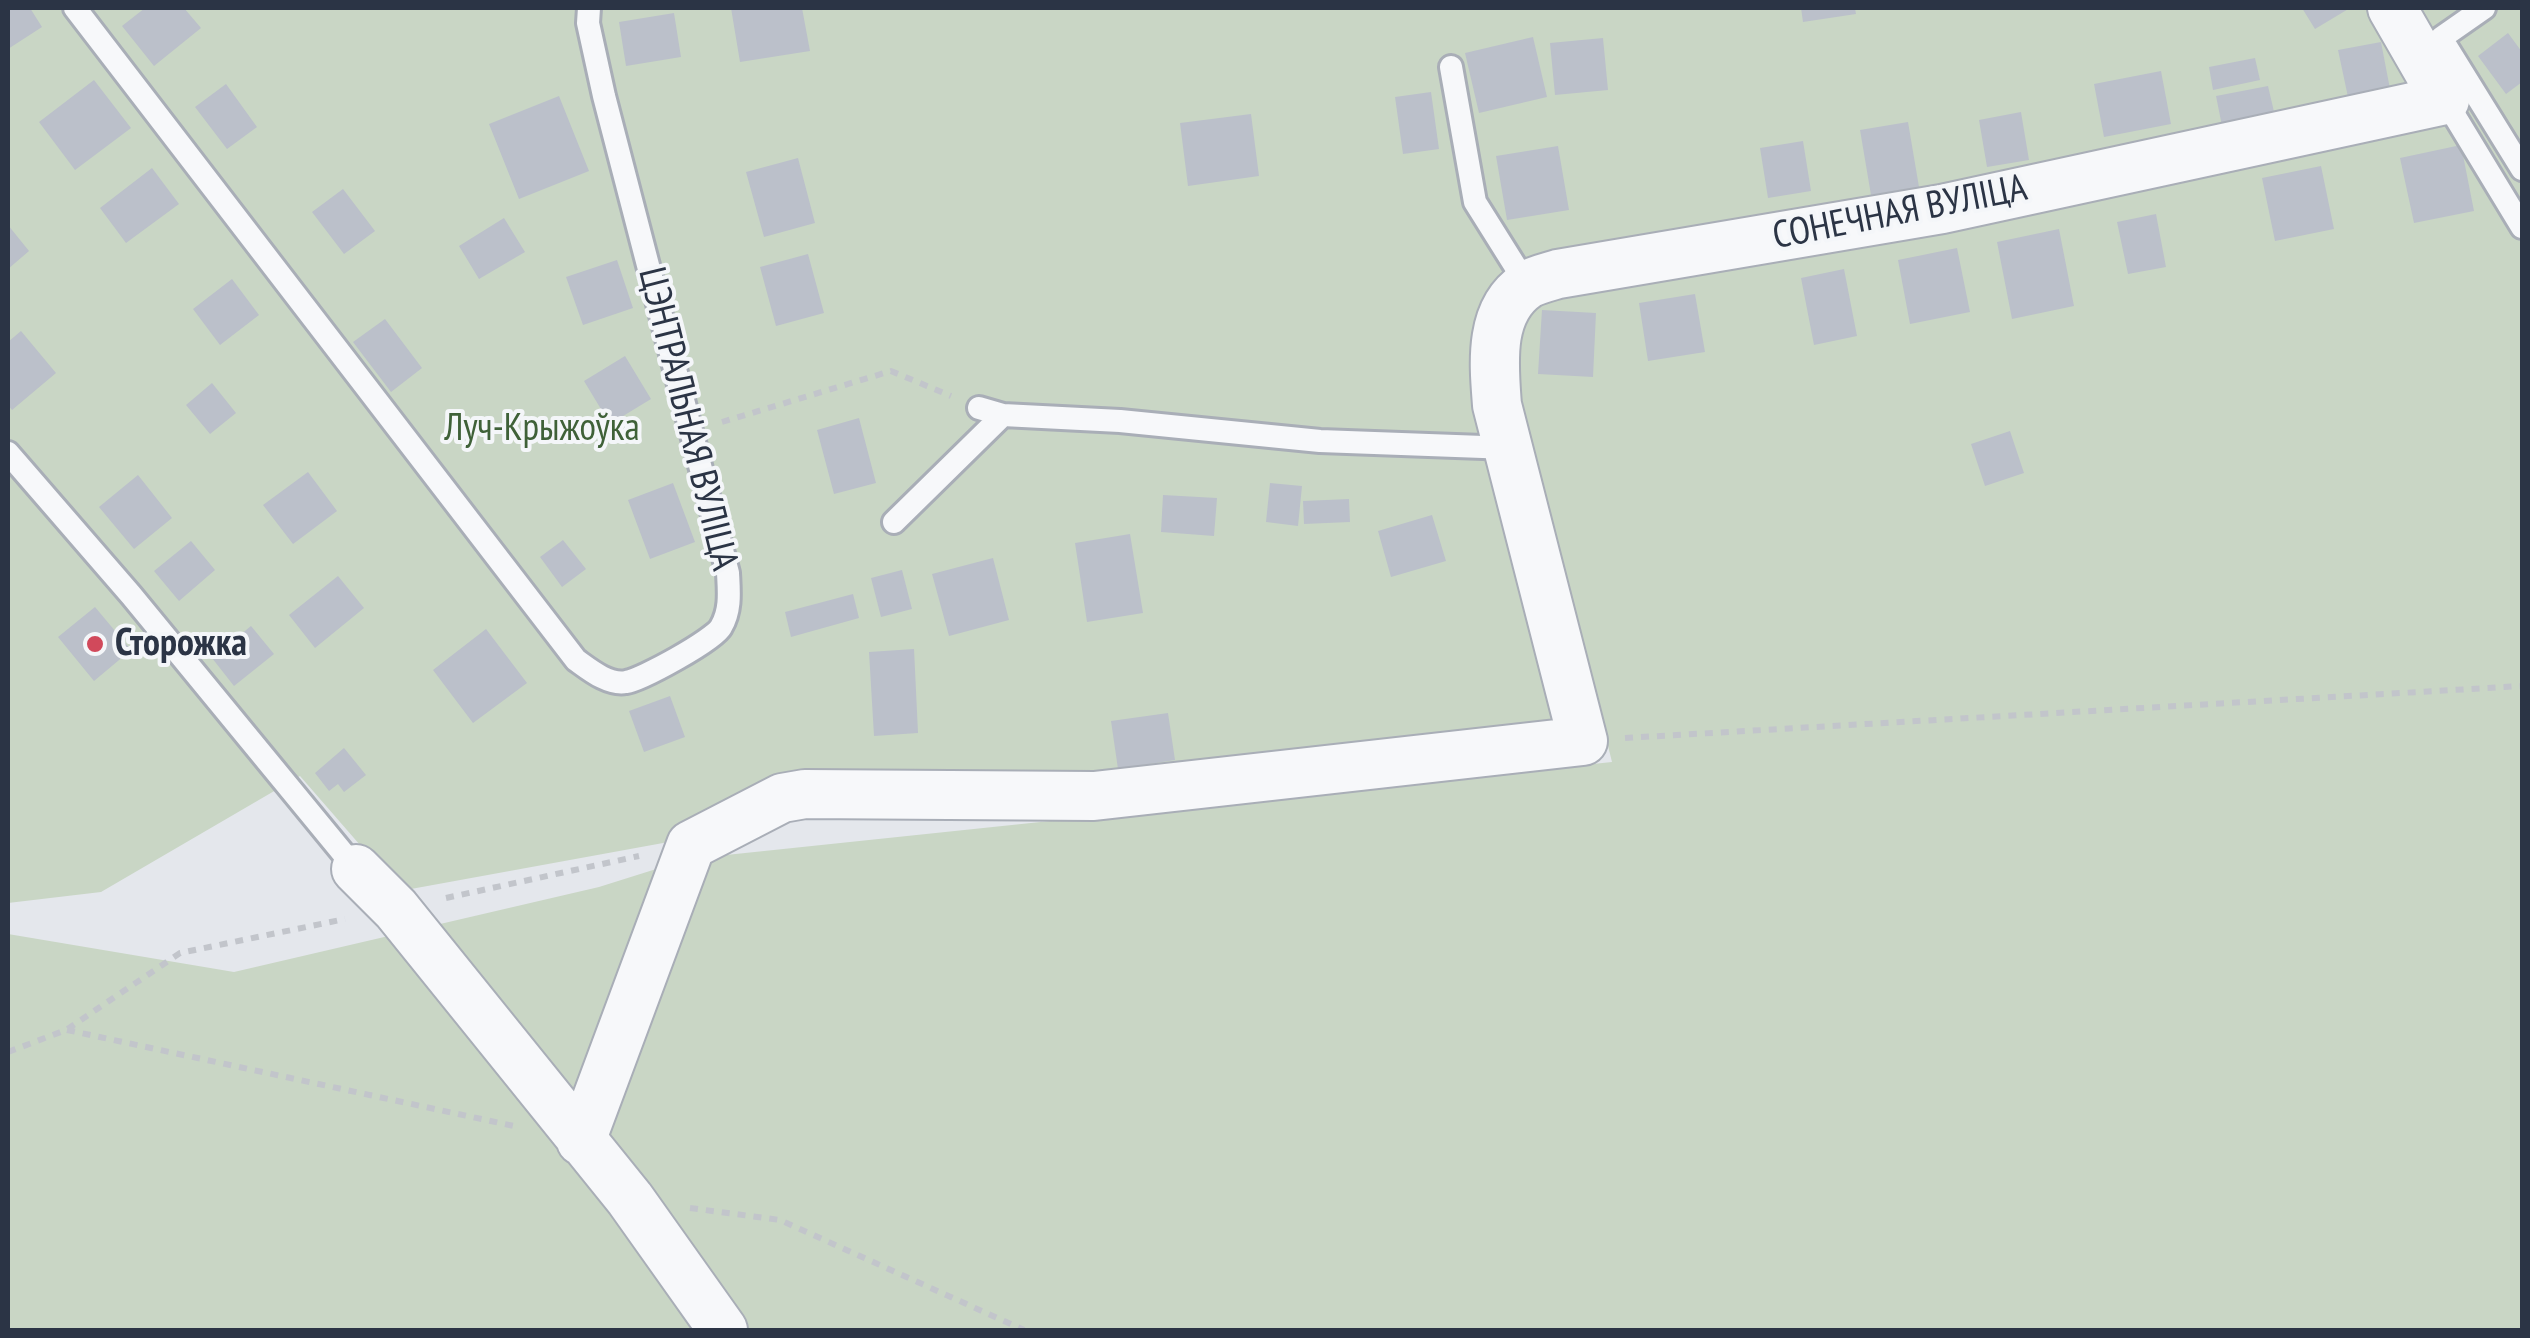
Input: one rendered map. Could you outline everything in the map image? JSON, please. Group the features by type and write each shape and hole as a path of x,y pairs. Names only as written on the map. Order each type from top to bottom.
{"street":[{"path":"2392,8 2445,100"},
{"name":"СОНЕЧНАЯ ВУЛІЦА","path":"1527,285 1558,274 1942,209 2445,100"},
{"path":"580,1140 690,845 782,798 805,794 1094,796 1583,741 1498,405 1493,356 1505,309 1527,285"},
{"path":"356,869 396,909 630,1199 723,1330"}],"lane":[{"name":"ЦЭНТРАЛЬНАЯ ВУЛІЦА","path":"75,8 576,660 597,676 625,682 703,644 721,629 730,602 728,573 604,96 588,22 589,8"},
{"path":"2484,8 2441,38 2522,168"},
{"path":"1451,67 1475,202 1527,285"},
{"path":"2445,100 2522,227"},
{"path":"979,408 1003,415 1120,420 1320,441 1510,448"},
{"path":"894,522 1003,415"},
{"path":"8,453 131,595 356,869"}],"path":[{"path":"692,431 892,371 979,408"},
{"path":"1583,741 2522,686"},
{"path":"8,1052 66,1030 180,953 690,845"},
{"path":"66,1030 580,1140"},
{"path":"630,1199 780,1220 1024,1330"}],"green space":[{"name":"Луч-Крыжоўка","path":"8,8 2522,8 2522,1330 8,1330 8,934 234,972 599,887 688,859 1612,762 1589,669 1558,725 1185,773 792,773 685,839 400,891 300,776 101,892 8,903"}],"building":[{"path":"8,8 30,8 42,27 8,49"},
{"path":"145,8 184,8 201,28 154,66 122,26"},
{"path":"731,8 802,8 810,51 740,62"},
{"path":"1801,8 1855,8 1856,14 1803,22"},
{"path":"2302,8 2350,8 2315,29"},
{"path":"674,13 681,57 626,66 619,22"},
{"path":"2508,33 2522,52 2522,82 2506,94 2478,56"},
{"path":"1533,37 1547,97 1479,113 1465,53"},
{"path":"1603,38 1608,90 1555,95 1550,43"},
{"path":"2381,42 2390,89 2348,97 2338,50"},
{"path":"2255,58 2260,80 2213,90 2209,67"},
{"path":"2161,71 2171,124 2104,137 2094,84"},
{"path":"94,80 131,128 75,170 39,122"},
{"path":"226,84 257,127 227,149 195,107"},
{"path":"2268,86 2275,116 2222,126 2216,96"},
{"path":"1431,92 1439,149 1403,154 1395,97"},
{"path":"559,96 589,171 519,199 489,124"},
{"path":"2021,112 2029,160 1987,167 1979,120"},
{"path":"1251,114 1259,176 1188,186 1180,123"},
{"path":"1908,122 1919,187 1871,195 1860,130"},
{"path":"1803,141 1811,191 1768,198 1760,148"},
{"path":"2461,145 2474,211 2414,223 2400,158"},
{"path":"1558,146 1569,210 1507,220 1496,156"},
{"path":"798,158 815,223 764,237 746,172"},
{"path":"2321,166 2334,229 2275,241 2262,178"},
{"path":"152,168 179,204 126,243 100,208"},
{"path":"343,189 375,231 344,254 312,212"},
{"path":"2156,214 2166,267 2128,274 2117,222"},
{"path":"504,218 525,252 479,279 459,246"},
{"path":"8,225 29,251 8,269"},
{"path":"2059,229 2074,306 2012,319 1997,242"},
{"path":"1957,248 1970,312 1910,324 1898,260"},
{"path":"808,254 824,313 776,326 760,267"},
{"path":"617,260 633,308 583,325 566,277"},
{"path":"1844,269 1857,336 1814,345 1801,278"},
{"path":"232,279 259,315 220,345 193,309"},
{"path":"1695,294 1705,352 1648,361 1639,303"},
{"path":"1542,310 1596,313 1593,377 1538,374"},
{"path":"385,319 422,368 391,392 353,342"},
{"path":"21,331 56,373 12,410 8,405 8,342"},
{"path":"625,356 651,399 610,424 584,381"},
{"path":"212,383 236,413 210,434 186,405"},
{"path":"859,418 876,483 834,494 817,430"},
{"path":"2010,431 2024,473 1985,486 1971,444"},
{"path":"308,472 337,511 293,544 263,505"},
{"path":"138,475 172,518 134,549 99,507"},
{"path":"673,483 695,542 650,559 628,500"},
{"path":"1270,483 1302,486 1298,526 1266,522"},
{"path":"1163,495 1217,498 1214,536 1161,532"},
{"path":"1349,499 1350,522 1304,524 1303,501"},
{"path":"1432,515 1446,561 1391,577 1378,531"},
{"path":"1130,534 1143,613 1087,622 1075,543"},
{"path":"563,540 586,569 562,587 540,557"},
{"path":"191,541 215,570 179,601 154,571"},
{"path":"993,558 1009,620 949,636 932,574"},
{"path":"902,570 912,609 881,617 871,578"},
{"path":"338,576 364,608 315,648 289,615"},
{"path":"853,594 859,618 791,637 785,612"},
{"name":"Сторожка","path":"95,607 131,650 94,681 58,637"},
{"path":"251,626 274,654 234,686 212,658"},
{"path":"486,629 527,683 473,723 433,670"},
{"path":"914,649 918,733 874,736 869,652"},
{"path":"670,696 685,737 644,752 629,711"},
{"path":"1168,713 1175,760 1118,769 1111,721"},
{"path":"344,748 366,775 344,792 338,784 329,791 315,773"}],"place":[{"name":"Сторожка","path":"95,644"}]}
